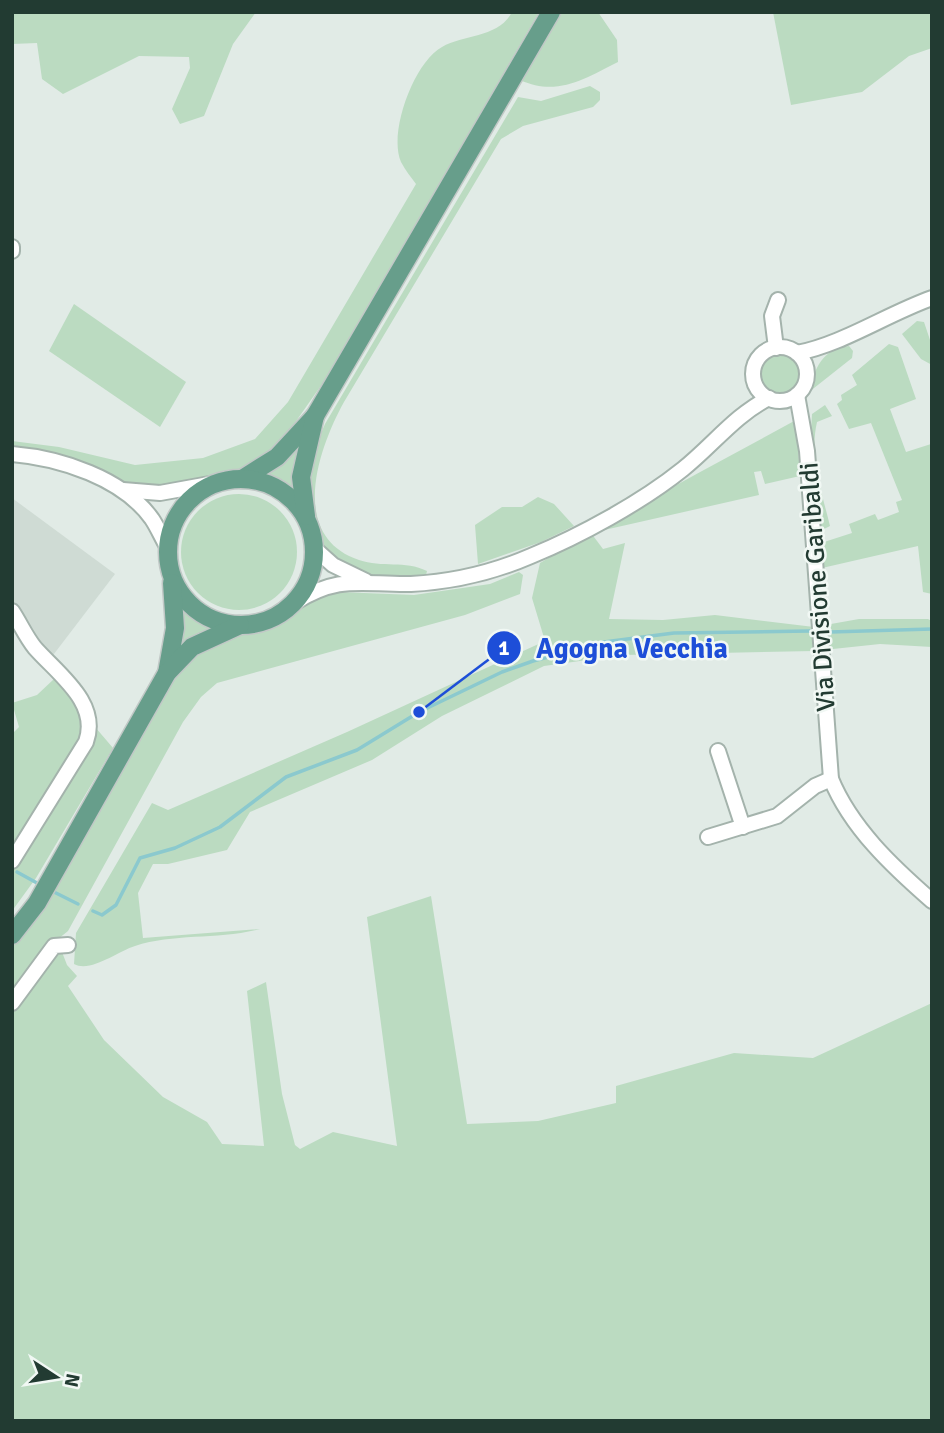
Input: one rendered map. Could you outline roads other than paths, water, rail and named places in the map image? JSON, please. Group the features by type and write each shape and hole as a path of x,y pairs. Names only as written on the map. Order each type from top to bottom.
{"main road":[{"path":"242,479 277,457 315,416 551,12"},
{"path":"12,935 37,903 167,674 192,647 240,625 269,619 293,603 309,577 314,548 301,477 315,416"},
{"path":"167,674 175,628 168,548 172,527 182,508 197,493 215,483 242,479 261,482 280,490 295,503 307,520"},
{"path":"172,577 182,596 198,612 218,622 240,625"}],"street":[{"path":"797,353 817,350 898,310 932,298"},
{"path":"776,348 772,316 778,300"},
{"path":"755,383 769,398 783,401 797,395 804,387 807,373 817,357 845,337"},
{"path":"747,409 755,383 756,363 764,353 776,348 788,348 797,353 807,373"},
{"name":"Via Divisione Garibaldi","path":"797,395 807,451 831,779"},
{"path":"293,603 319,587 367,581 411,584 445,580 513,564 542,552 656,488 700,454 747,409 769,398"},
{"path":"12,454 78,469 123,490 151,518 168,548"},
{"path":"123,490 160,493 215,483"},
{"path":"314,548 332,565 367,581"},
{"path":"12,611 33,645 74,687 89,719 90,731 86,743 12,861"},
{"path":"718,751 743,827"},
{"path":"708,837 777,816 815,786 831,779 840,800 885,857 932,901"},
{"path":"12,1003 54,946 68,945"}],"waterway":[{"path":"830,632 932,629"},
{"path":"93,911 102,915 116,905 140,858 175,848 220,827 286,777 357,750 419,712 502,672 604,642 674,633 810,631"},
{"path":"17,872 37,883"},
{"path":"52,891 78,904"}],"place":[{"name":"Agogna Vecchia","path":"419,712"}]}
